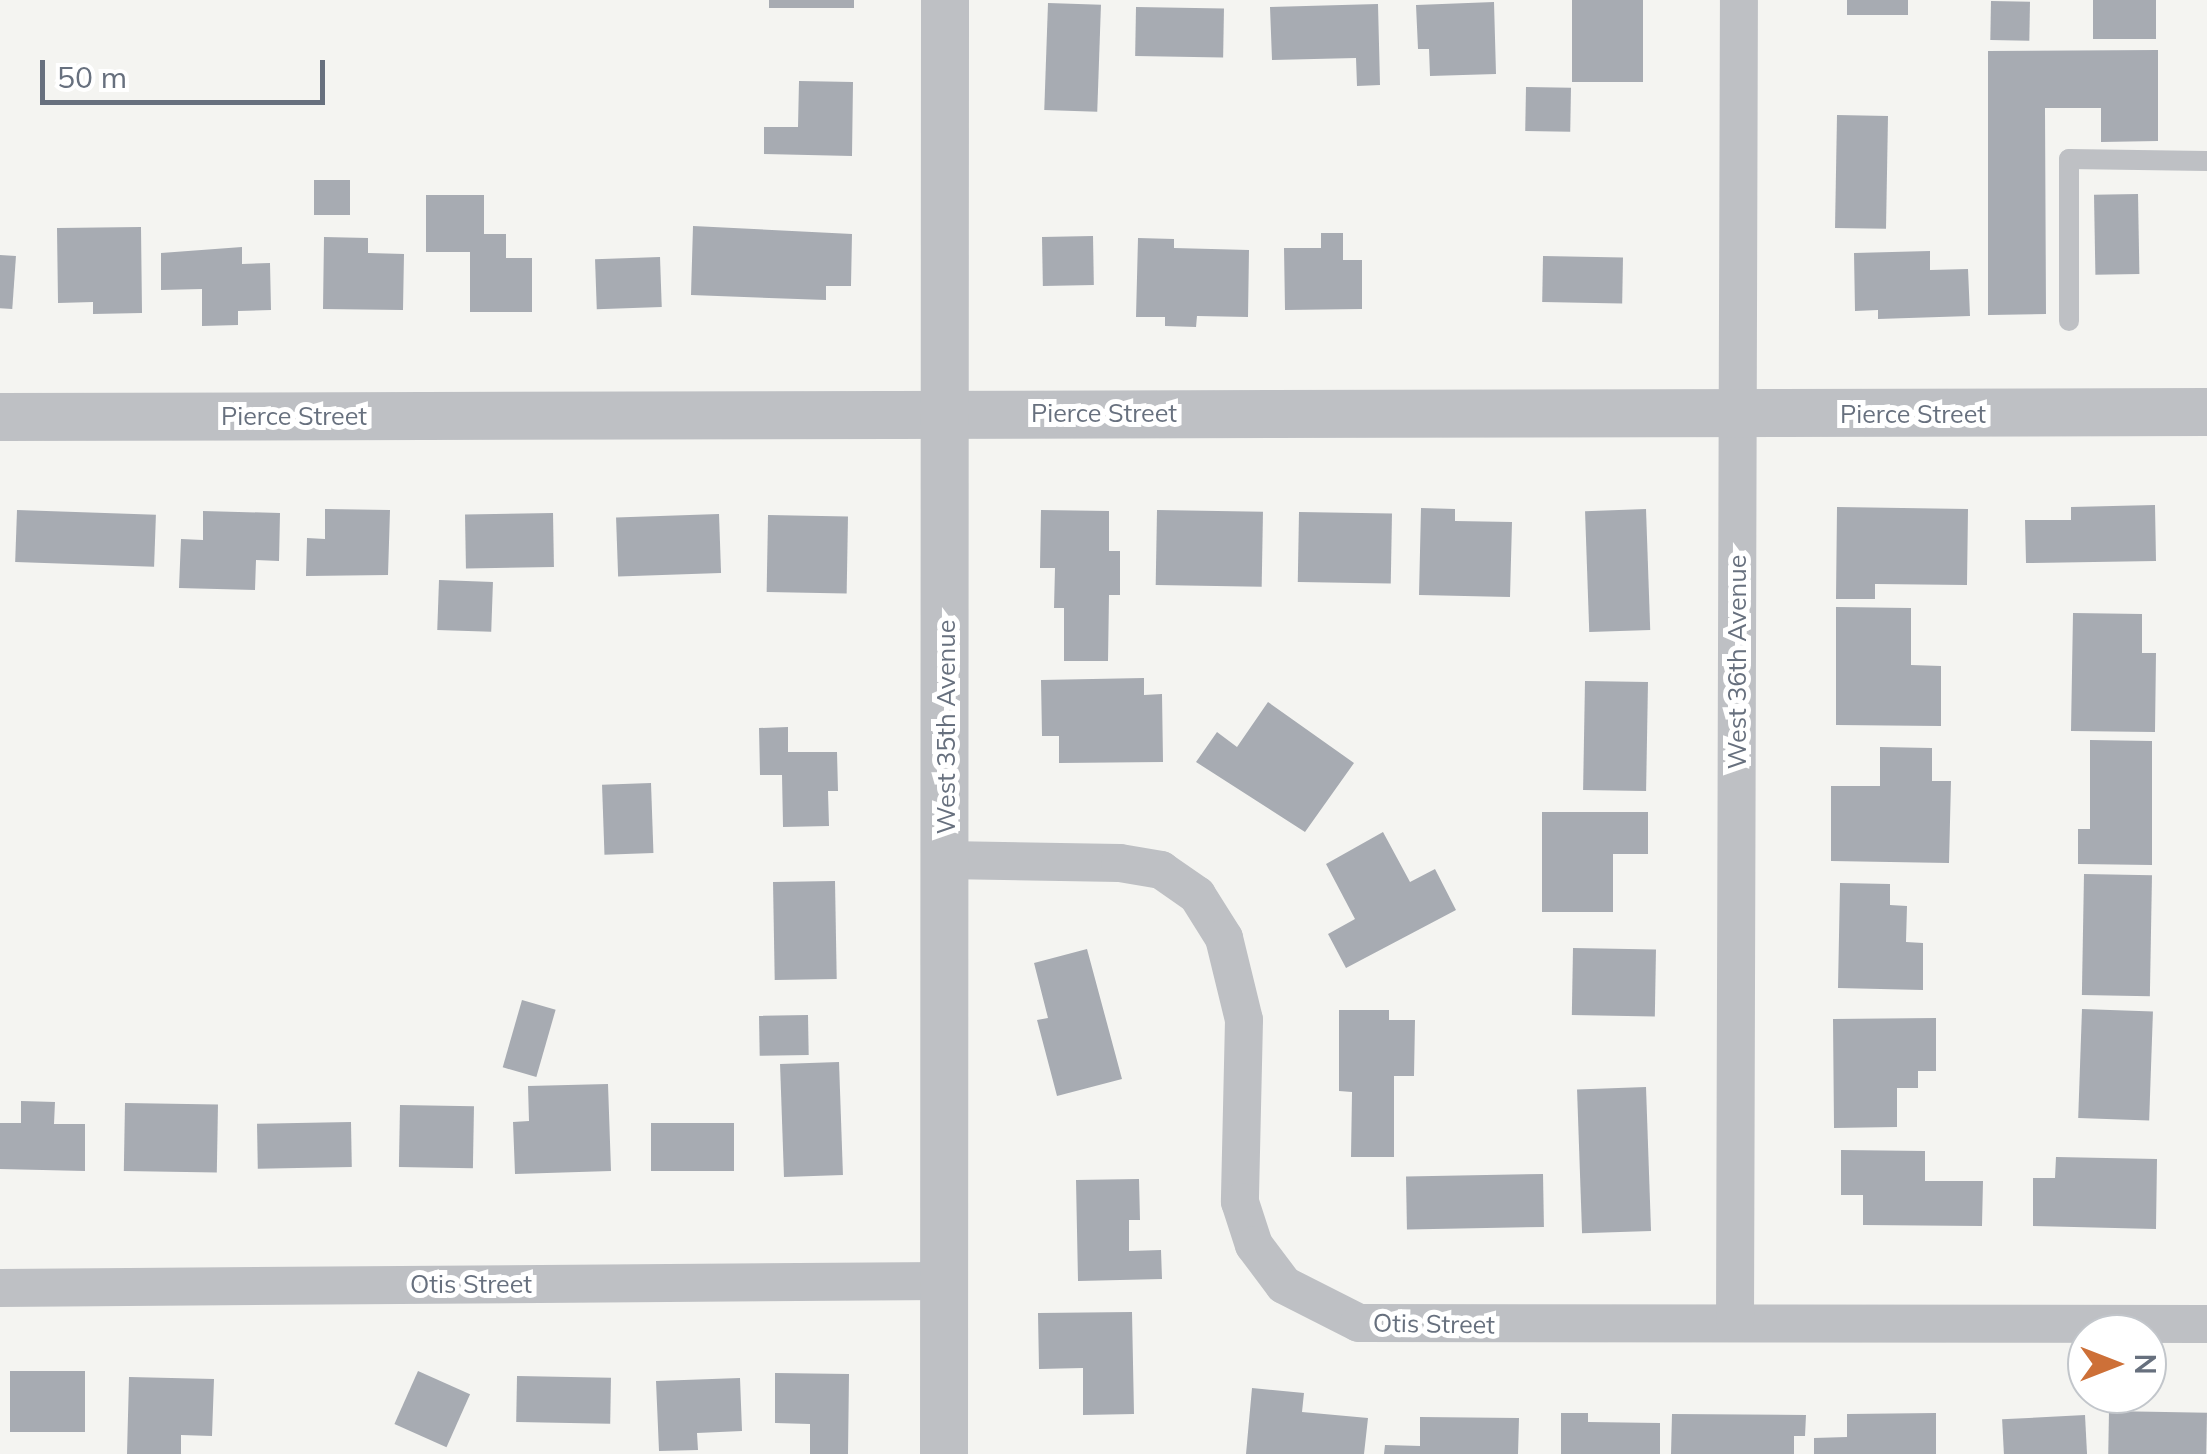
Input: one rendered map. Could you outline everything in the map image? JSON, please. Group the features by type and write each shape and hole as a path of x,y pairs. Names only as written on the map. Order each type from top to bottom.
{"street":[{"name":"West 35th Avenue","path":"944,1454 945,0"},
{"name":"West 36th Avenue","path":"1735,1323 1739,0"},
{"name":"Pierce Street","path":"0,417 2207,412"},
{"name":"Otis Street","path":"946,860 1120,862 1161,870 1197,895 1224,938 1244,1020 1240,1202 1254,1245 1284,1285 1359,1323 2207,1324"},
{"name":"Otis Street","path":"0,1288 942,1281"}],"lane":[{"path":"2069,321 2069,159 2207,161"}],"building":[{"path":"769,0 854,0 854,8 769,8"},
{"path":"1572,0 1643,0 1643,82 1572,82"},
{"path":"1847,0 1908,0 1908,15 1847,15"},
{"path":"2093,0 2156,0 2156,39 2093,39"},
{"path":"1991,1 2030,2 2029,41 1990,40"},
{"path":"1494,2 1496,74 1430,76 1429,49 1418,49 1416,5"},
{"path":"1048,3 1101,5 1097,112 1044,110"},
{"path":"1378,4 1380,85 1357,86 1356,58 1272,60 1270,7"},
{"path":"1136,7 1224,9 1223,58 1135,56"},
{"path":"2158,50 2158,141 2101,142 2101,108 2045,108 2046,314 1988,315 1988,51"},
{"path":"799,81 853,82 852,156 764,154 764,127 798,127"},
{"path":"1526,87 1571,88 1570,132 1525,131"},
{"path":"1837,115 1888,116 1886,229 1835,228"},
{"path":"314,180 350,180 350,215 314,215"},
{"path":"2138,194 2139,274 2095,275 2094,195"},
{"path":"426,195 484,195 484,234 506,234 506,258 532,258 532,312 470,312 470,252 426,252"},
{"path":"693,226 852,234 851,286 826,286 826,300 691,295"},
{"path":"141,227 142,313 93,314 93,302 58,303 57,228"},
{"path":"1321,233 1343,233 1343,260 1362,260 1362,309 1285,310 1284,248 1321,248"},
{"path":"1093,236 1094,285 1043,286 1042,237"},
{"path":"324,237 368,238 368,253 404,254 403,310 323,309"},
{"path":"1138,238 1174,239 1174,248 1249,250 1248,317 1197,316 1196,327 1165,326 1165,317 1136,317"},
{"path":"242,247 242,264 270,263 271,310 238,311 238,325 202,326 202,289 161,290 161,253"},
{"path":"1930,251 1930,270 1968,269 1970,316 1878,319 1878,310 1855,311 1854,253"},
{"path":"0,255 16,256 12,309 0,308"},
{"path":"1543,256 1623,257 1622,303 1542,302"},
{"path":"660,257 662,307 597,309 595,259"},
{"path":"2155,505 2156,561 2026,563 2025,520 2071,520 2071,507"},
{"path":"1837,507 1968,509 1967,585 1875,584 1875,599 1836,599"},
{"path":"1421,508 1455,509 1455,521 1512,522 1510,597 1419,595"},
{"path":"325,509 390,510 388,575 306,576 307,538 325,539"},
{"path":"1646,509 1650,630 1589,632 1585,511"},
{"path":"17,510 156,515 154,567 15,562"},
{"path":"1041,510 1109,511 1109,551 1120,551 1120,595 1109,595 1108,661 1064,661 1064,608 1054,608 1055,568 1040,568"},
{"path":"1157,510 1263,512 1262,587 1156,585"},
{"path":"203,511 280,513 279,561 256,560 255,590 179,588 181,539 203,540"},
{"path":"1299,512 1392,514 1391,584 1298,582"},
{"path":"553,513 554,567 466,569 465,515"},
{"path":"719,514 721,573 618,577 616,518"},
{"path":"768,515 848,516 847,593 767,592"},
{"path":"439,580 493,582 491,632 437,630"},
{"path":"1836,607 1911,608 1911,665 1941,666 1941,726 1836,725"},
{"path":"2073,613 2142,614 2142,653 2156,653 2155,732 2071,731"},
{"path":"1144,678 1144,695 1162,694 1163,762 1059,763 1059,736 1042,736 1041,680"},
{"path":"1585,681 1648,682 1646,791 1583,790"},
{"path":"1268,702 1354,763 1305,832 1196,762 1217,732 1237,747"},
{"path":"788,727 788,752 837,752 838,791 828,791 829,826 783,827 782,775 760,775 759,728"},
{"path":"2090,740 2152,741 2152,865 2078,864 2078,829 2090,829"},
{"path":"1880,747 1932,748 1932,781 1951,781 1949,863 1831,861 1831,786 1880,786"},
{"path":"651,783 653,853 604,855 602,785"},
{"path":"1542,812 1648,812 1648,854 1613,854 1613,912 1542,912"},
{"path":"1383,832 1410,882 1435,869 1456,910 1346,968 1328,934 1355,919 1326,864"},
{"path":"2084,874 2152,875 2150,996 2082,995"},
{"path":"835,881 837,979 775,980 773,882"},
{"path":"1840,883 1890,884 1890,905 1907,906 1906,942 1923,943 1923,990 1838,988"},
{"path":"1573,948 1656,949 1655,1016 1572,1015"},
{"path":"1087,949 1122,1079 1057,1096 1037,1020 1048,1018 1034,963"},
{"path":"522,1000 556,1010 536,1077 503,1067"},
{"path":"2082,1009 2153,1011 2149,1120 2078,1118"},
{"path":"1339,1010 1389,1010 1389,1020 1415,1020 1414,1076 1394,1076 1394,1157 1351,1157 1352,1092 1339,1091"},
{"path":"808,1015 809,1055 760,1056 759,1016"},
{"path":"1936,1018 1936,1071 1918,1071 1918,1088 1897,1088 1897,1127 1834,1128 1833,1019"},
{"path":"839,1062 843,1175 784,1177 780,1064"},
{"path":"608,1084 611,1171 515,1174 513,1122 529,1121 528,1086"},
{"path":"1646,1087 1651,1231 1582,1233 1577,1089"},
{"path":"21,1101 55,1102 54,1124 85,1124 85,1171 0,1169 0,1123 21,1123"},
{"path":"125,1103 218,1105 217,1173 124,1171"},
{"path":"400,1105 474,1106 473,1168 399,1167"},
{"path":"351,1122 352,1167 258,1169 257,1124"},
{"path":"651,1123 734,1123 734,1171 651,1171"},
{"path":"1841,1150 1925,1151 1925,1181 1983,1181 1982,1226 1863,1225 1863,1195 1841,1195"},
{"path":"2056,1157 2157,1159 2156,1229 2033,1226 2033,1178 2055,1178"},
{"path":"1543,1174 1544,1227 1407,1229 1406,1176"},
{"path":"1139,1179 1140,1220 1129,1220 1129,1251 1161,1250 1162,1279 1078,1281 1076,1180"},
{"path":"1132,1312 1134,1414 1083,1415 1083,1368 1039,1369 1038,1313"},
{"path":"10,1371 85,1371 85,1432 10,1432"},
{"path":"418,1371 470,1394 446,1447 394,1424"},
{"path":"775,1373 849,1374 848,1454 810,1454 810,1424 775,1423"},
{"path":"517,1376 611,1378 610,1424 516,1422"},
{"path":"129,1377 214,1379 212,1436 181,1435 181,1454 127,1454"},
{"path":"740,1378 742,1431 697,1433 698,1450 659,1451 656,1381"},
{"path":"1252,1388 1304,1393 1302,1412 1368,1418 1364,1454 1246,1454"},
{"path":"1561,1413 1588,1413 1588,1422 1660,1423 1660,1454 1561,1454"},
{"path":"1936,1413 1936,1454 1814,1454 1814,1438 1847,1437 1847,1414"},
{"path":"2207,1413 2206,1454 2108,1454 2109,1414"},
{"path":"1672,1414 1806,1415 1805,1436 1794,1436 1794,1454 1671,1454"},
{"path":"2085,1415 2087,1454 2004,1454 2002,1419"},
{"path":"1420,1417 1519,1418 1518,1454 1384,1454 1385,1445 1420,1446"}]}
